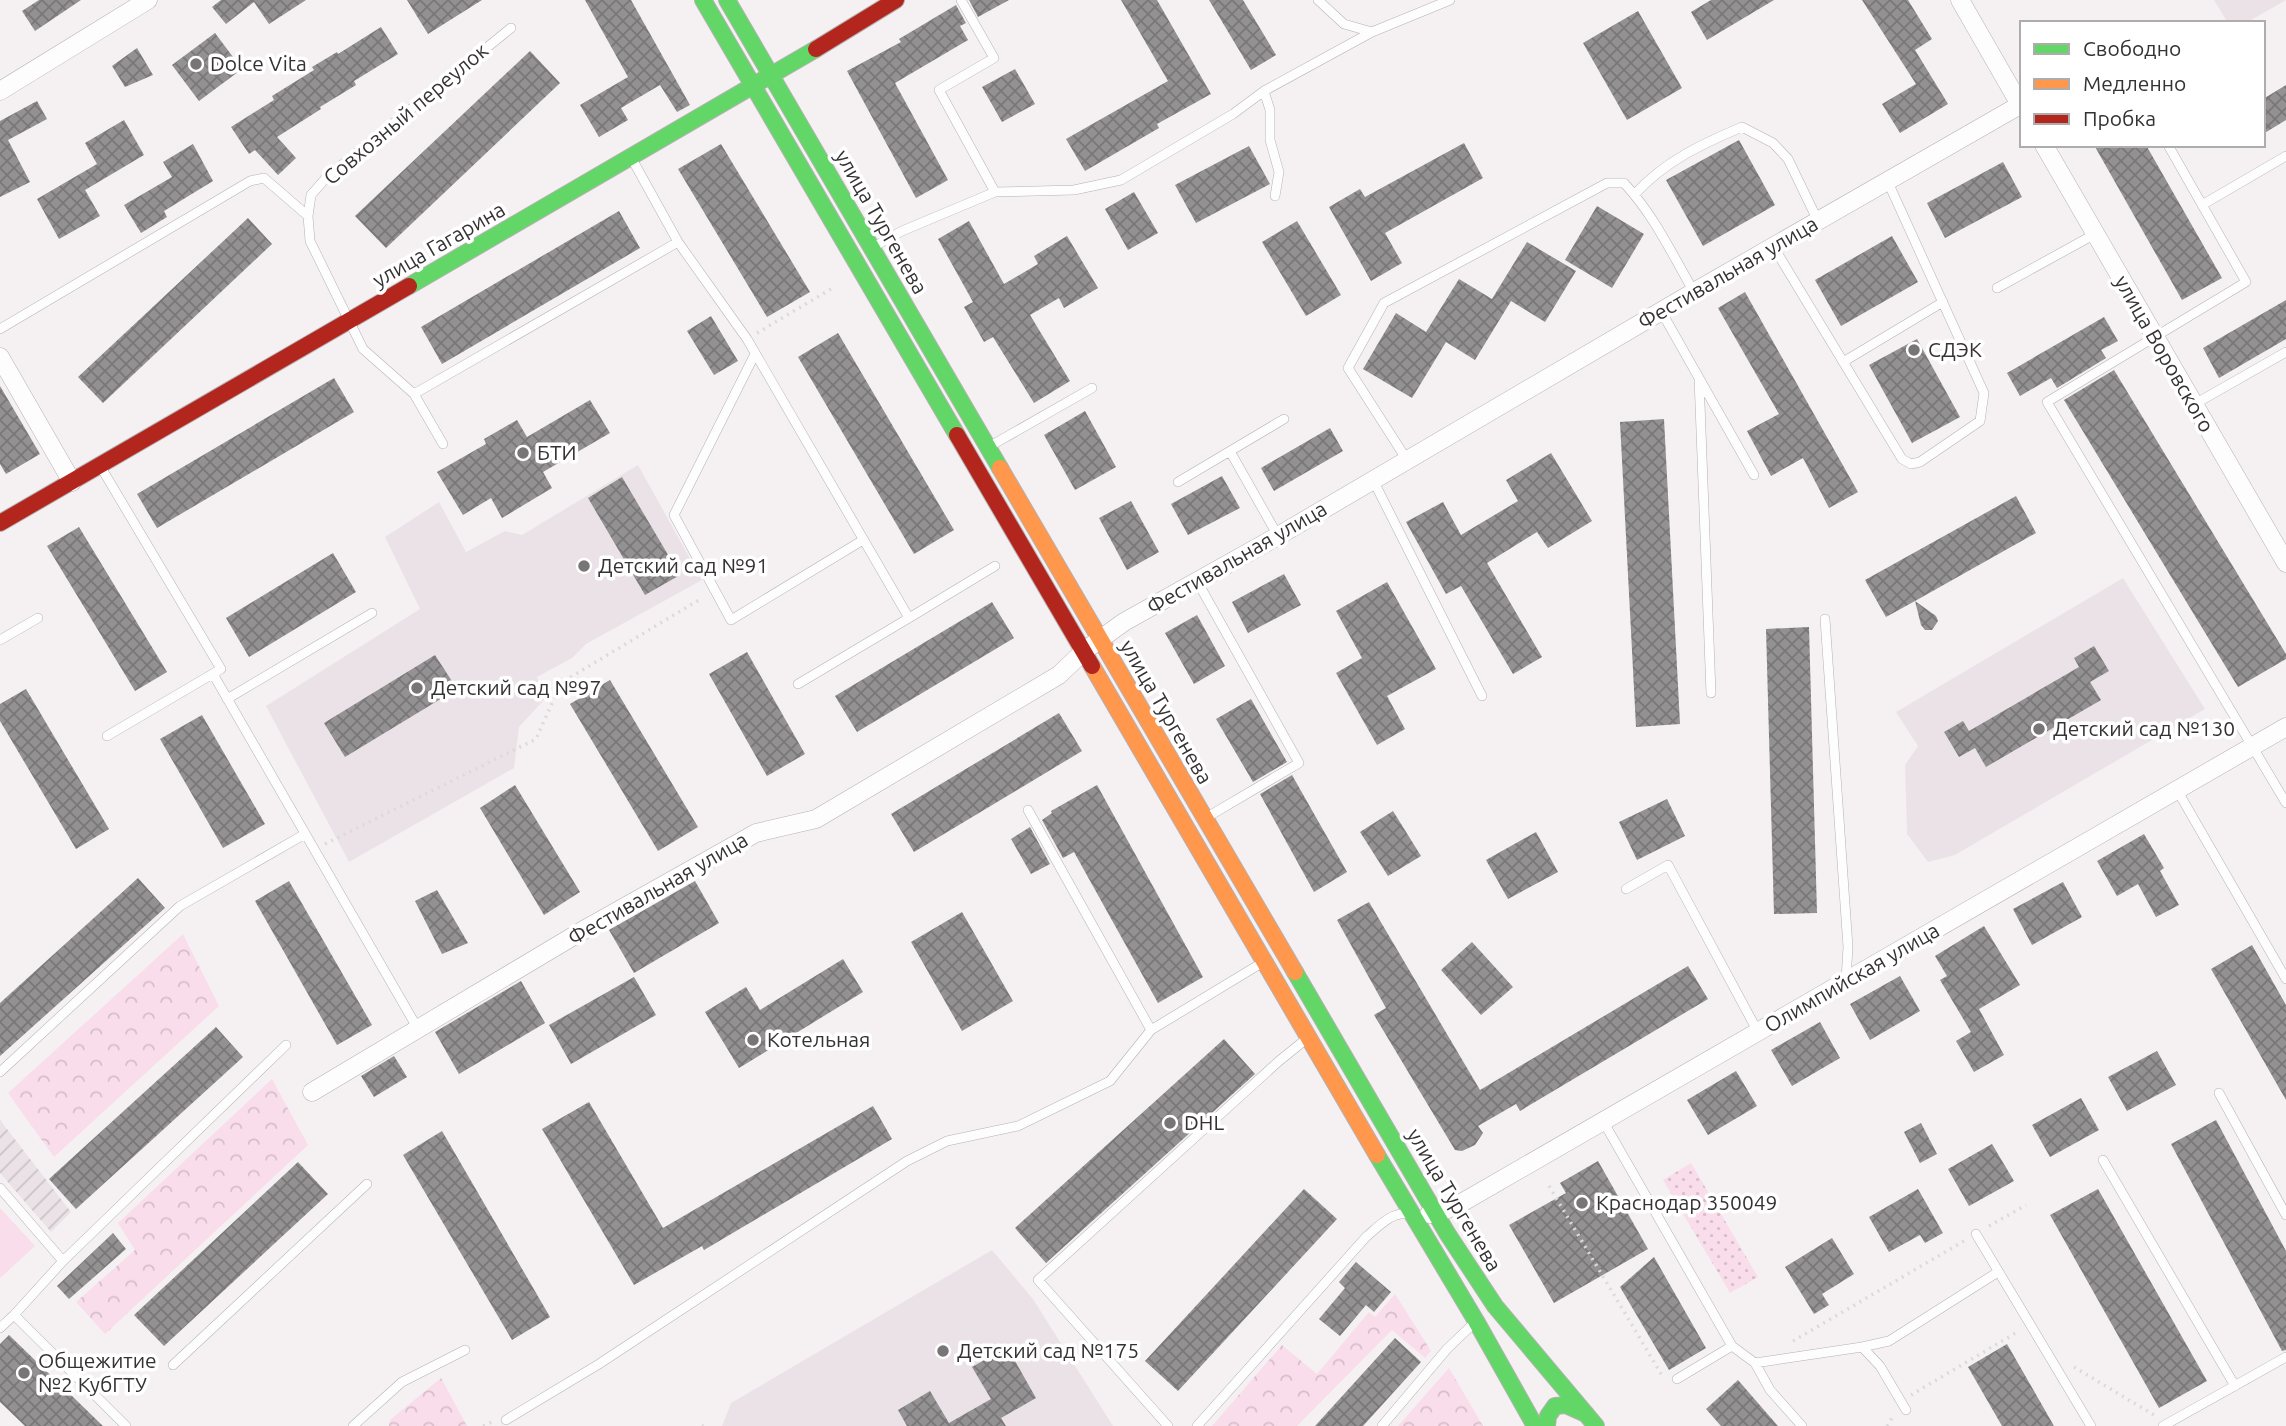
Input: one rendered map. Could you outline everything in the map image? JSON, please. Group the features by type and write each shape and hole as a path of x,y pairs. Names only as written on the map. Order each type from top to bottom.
{"main road":[{"name":"улица Тургенева","path":"703,0 1535,1426"},
{"name":"улица Тургенева","path":"727,0 1436,1214 1495,1306 1591,1420"},
{"name":"улица Гагарина","path":"0,523 631,158 896,0"},
{"path":"1547,1426 1547,1417 1556,1406 1563,1404 1572,1405 1591,1420"}],"street":[{"path":"0,91 148,0"},
{"path":"1961,0 2020,104"},
{"name":"Фестивальная улица","path":"312,1092 587,928 756,833 817,819 1059,675 1099,638 1773,246 2020,107"},
{"name":"улица Воровского","path":"2044,147 2286,563"},
{"path":"0,357 72,482"},
{"name":"Олимпийская улица","path":"1413,1214 1436,1214 1463,1202 2286,727"}],"lane":[{"path":"961,0 994,58 939,90 995,192"},
{"path":"1318,0 1344,24 1372,33"},
{"path":"872,248 902,231 995,192 1074,190 1121,180 1233,114 1264,91 1372,33 1450,0"},
{"name":"Совхозный переулок","path":"307,216 311,195 326,178 511,28"},
{"path":"1264,91 1270,110 1269,140 1279,172 1275,196"},
{"path":"1635,194 1652,175 1696,147 1742,127 1773,143 1788,159 1818,221"},
{"path":"2169,147 2246,282 2047,402 2286,803"},
{"path":"2202,205 2286,156"},
{"path":"631,158 678,242 747,339 909,618"},
{"path":"0,329 250,181 264,178 307,216 310,241 363,349 414,394 443,444"},
{"path":"1773,246 1902,459 1911,464 1920,462 1980,421 1984,393 1888,180"},
{"path":"1407,460 1348,368 1384,303 1607,183 1624,183 1635,194 1654,219 1694,292"},
{"path":"1997,288 2095,234"},
{"path":"414,394 678,242"},
{"path":"1843,362 1943,302"},
{"path":"1661,311 1754,475"},
{"path":"2193,405 2286,352"},
{"path":"755,354 674,516 731,620 863,540"},
{"path":"1699,379 1711,693"},
{"path":"988,447 1092,388"},
{"path":"1178,482 1231,453 1284,419"},
{"path":"1231,453 1278,536"},
{"path":"100,466 221,669 107,736"},
{"path":"1373,480 1482,696"},
{"path":"798,684 995,566"},
{"path":"1198,581 1299,764 1205,818"},
{"path":"227,699 372,612"},
{"path":"0,640 38,618"},
{"path":"1825,619 1848,947 1846,981"},
{"path":"213,674 418,1029"},
{"path":"2177,790 2286,979"},
{"path":"1028,810 1151,1030"},
{"path":"0,1072 180,906 305,834"},
{"path":"1626,889 1668,865 1758,1032"},
{"path":"506,1420 599,1364 907,1161 947,1141 1018,1126 1110,1081 1151,1030 1265,961"},
{"path":"1168,1426 1038,1280 1309,1036"},
{"path":"0,1328 63,1261 286,1045"},
{"path":"2219,1093 2286,1215"},
{"path":"1603,1121 1732,1346 1755,1363 1770,1390 1802,1426"},
{"path":"2104,1160 2235,1386"},
{"path":"173,1365 367,1184"},
{"path":"0,1188 63,1261"},
{"path":"1197,1426 1367,1237 1390,1218 1401,1213 1413,1214"},
{"path":"1976,1234 2091,1426"},
{"path":"1755,1363 1863,1347 1889,1340 1998,1272"},
{"path":"14,1315 126,1426"},
{"path":"1382,1426 1447,1349 1476,1321"},
{"path":"1672,1382 1732,1346"},
{"path":"1863,1347 1880,1366 1903,1405"},
{"path":"352,1426 402,1382 465,1350"},
{"path":"2166,1424 2286,1357"}],"path":[{"path":"747,339 831,289"},
{"path":"314,850 536,739 561,682 715,590"},
{"path":"1549,1186 1672,1382"},
{"path":"1790,1343 2026,1205"},
{"path":"1887,1426 1903,1405 2030,1324"},
{"path":"2045,1349 2166,1424"},
{"path":"483,1426 495,1420"}],"shaded area":[{"path":"2214,0 2286,0 2249,21 2227,21"},
{"name":"Детский сад №97","path":"638,465 702,580 586,644 572,658 537,677 544,700 519,727 514,768 349,862 266,706 420,609 385,537 439,502 466,552 505,531 522,535"},
{"name":"Детский сад №130","path":"2123,578 2205,709 1955,855 1928,862 1907,834 1905,765 1918,746 1896,712"},
{"path":"0,1120 71,1212 51,1232 0,1173"},
{"name":"Детский сад №175","path":"992,1250 1033,1299 1113,1426 722,1426 731,1403"}],"green space":[{"path":"183,934 219,1006 54,1157 8,1093"},
{"path":"272,1079 308,1145 105,1334 76,1302 135,1250 118,1223"},
{"path":"1691,1163 1758,1277 1730,1293 1663,1180"},
{"path":"0,1208 35,1246 0,1278"},
{"path":"1395,1294 1431,1351 1425,1358 1392,1330 1297,1426 1212,1426 1282,1345 1317,1374 1369,1312 1375,1317"},
{"path":"1449,1368 1483,1426 1398,1426"},
{"path":"441,1378 467,1426 389,1426 390,1420"}],"building":[{"path":"39,0 81,0 35,31 22,11"},
{"path":"221,0 306,0 269,24 254,2 226,24 212,7"},
{"path":"407,0 482,0 428,34"},
{"path":"585,0 631,0 690,105 677,112 660,85 621,108 628,120 599,137 580,105 628,77"},
{"path":"969,0 1009,0 978,17"},
{"path":"1121,0 1157,0 1211,94 1157,124 1159,128 1085,171 1066,139 1168,81"},
{"path":"1209,0 1243,0 1276,55 1251,70"},
{"path":"1711,0 1774,0 1707,40 1691,12"},
{"path":"1862,0 1908,0 1932,39 1915,50 1948,104 1900,133 1882,104 1916,84"},
{"path":"956,5 966,23 960,26 968,40 895,83 948,180 916,198 847,71 901,42 899,39"},
{"path":"1638,11 1682,88 1627,120 1583,43"},
{"path":"381,27 398,54 354,81 356,85 277,137 296,158 278,175 255,150 249,154 231,127 274,100 272,96 314,70 312,67"},
{"path":"215,33 242,69 199,101 172,65"},
{"path":"137,48 153,75 125,87 112,66"},
{"path":"530,51 560,83 386,248 355,216"},
{"path":"1015,69 1035,104 1002,122 982,87"},
{"path":"2286,85 2286,120 2265,133 2265,98"},
{"path":"37,101 47,119 8,140 30,182 0,197 0,121"},
{"path":"124,120 144,155 85,190 100,216 59,239 37,199 97,164 85,143"},
{"path":"1739,140 1775,205 1703,246 1666,180"},
{"path":"1464,143 1483,178 1385,233 1402,263 1371,281 1329,207 1360,189 1365,197"},
{"path":"193,144 213,181 164,211 167,217 141,233 124,205 172,177 163,162"},
{"path":"721,144 810,292 767,317 678,169"},
{"path":"1249,146 1270,184 1196,223 1175,185"},
{"path":"2095,147 2147,147 2222,278 2182,300"},
{"path":"2003,162 2022,197 1945,238 1927,203"},
{"path":"1134,192 1158,233 1128,250 1105,209"},
{"path":"1597,206 1644,234 1612,288 1565,260"},
{"path":"619,211 640,248 442,364 421,327"},
{"path":"248,218 272,244 103,403 78,377"},
{"path":"969,221 1004,284 1038,264 1034,256 1067,236 1098,288 1064,308 1059,298 1030,315 1070,381 1034,403 993,337 984,342 964,307 973,302 938,239"},
{"path":"1297,221 1341,295 1306,316 1262,242"},
{"path":"1892,236 1918,282 1841,326 1815,280"},
{"path":"1527,242 1576,271 1545,322 1511,301 1475,360 1446,342 1412,398 1363,369 1396,313 1426,332 1459,279 1492,299"},
{"path":"1745,292 1858,492 1829,508 1803,458 1771,476 1747,431 1779,414 1718,308"},
{"path":"2286,300 2286,339 2219,378 2203,348"},
{"path":"711,316 738,361 714,375 687,331"},
{"path":"2104,317 2118,341 2101,350 2106,358 2057,388 2051,378 2020,396 2007,373"},
{"path":"838,333 954,530 914,554 798,357"},
{"path":"1917,339 1960,417 1912,443 1869,365"},
{"path":"2114,370 2286,654 2286,659 2238,687 2064,400"},
{"path":"334,378 354,412 157,528 137,494"},
{"path":"0,386 40,454 6,474 0,464"},
{"name":"БТИ","path":"590,400 610,433 543,472 552,488 502,518 491,498 463,515 437,472 486,444 484,439 517,420 527,437"},
{"path":"1085,411 1116,467 1075,490 1044,435"},
{"path":"1664,419 1680,724 1636,727 1620,422"},
{"path":"1330,428 1343,451 1274,491 1261,468"},
{"path":"1551,453 1592,521 1548,548 1537,532 1487,563 1542,657 1513,674 1461,586 1446,594 1406,522 1443,502 1461,535 1518,501 1506,480"},
{"path":"1222,476 1240,508 1188,535 1171,504"},
{"path":"622,477 680,575 645,595 588,498"},
{"path":"2016,496 2036,533 1886,617 1865,580"},
{"path":"1131,501 1159,552 1127,570 1099,518"},
{"path":"79,527 167,672 135,691 47,546"},
{"path":"333,553 356,592 249,657 226,618"},
{"path":"1284,574 1301,605 1248,633 1232,602"},
{"path":"1387,582 1436,669 1387,696 1405,729 1377,745 1336,673 1362,658 1336,611"},
{"path":"1915,601 1936,616 1938,621 1932,630 1925,630 1921,625"},
{"path":"992,602 1014,638 857,732 835,696"},
{"path":"1197,615 1225,666 1194,684 1165,633"},
{"path":"1809,627 1817,913 1774,914 1766,629"},
{"path":"2094,646 2109,671 2090,682 2101,700 1986,767 1975,748 1959,757 1944,732 1963,721 1969,731 2079,667 2074,658"},
{"path":"747,652 805,754 767,776 709,674"},
{"path":"435,655 457,689 345,757 324,723"},
{"path":"610,680 698,827 658,851 570,704"},
{"path":"26,689 109,829 76,849 0,721 0,704"},
{"path":"1251,699 1287,762 1253,782 1216,719"},
{"path":"1059,713 1082,751 914,852 891,814"},
{"path":"202,715 265,824 223,848 160,739"},
{"path":"1292,775 1347,872 1314,892 1260,794"},
{"path":"515,785 580,892 544,915 480,808"},
{"path":"1097,785 1203,977 1158,1003 1074,852 1063,858 1042,820 1052,813 1051,811"},
{"path":"1667,799 1685,836 1637,860 1619,822"},
{"path":"1393,811 1421,856 1388,876 1360,832"},
{"path":"1030,827 1050,864 1031,874 1011,839"},
{"path":"1536,832 1558,872 1508,899 1486,860"},
{"path":"2144,834 2164,868 2160,871 2179,905 2156,917 2138,884 2117,896 2097,861"},
{"path":"138,878 165,908 0,1056 0,1003"},
{"path":"289,881 372,1025 337,1045 255,901"},
{"path":"695,881 719,923 634,973 609,930"},
{"path":"2063,882 2082,917 2032,945 2013,909"},
{"path":"437,890 468,943 442,954 415,901"},
{"path":"1369,902 1480,1090 1688,966 1708,999 1520,1111 1516,1104 1478,1126 1483,1133 1475,1145 1462,1151 1455,1150 1374,1015 1386,1008 1337,920"},
{"path":"962,912 1013,1001 962,1031 911,942"},
{"path":"1984,926 2020,985 1979,1009 2004,1055 1974,1072 1956,1041 1971,1032 1940,980 1947,976 1935,956"},
{"path":"1472,942 1513,987 1481,1015 1441,970"},
{"path":"2252,945 2286,1005 2286,1100 2211,969"},
{"name":"Котельная","path":"843,959 863,992 739,1068 705,1012 746,987 760,1010"},
{"path":"1900,976 1920,1011 1870,1040 1850,1004"},
{"path":"634,977 656,1015 571,1064 549,1025"},
{"path":"521,981 545,1023 459,1074 435,1032"},
{"path":"1820,1022 1840,1058 1792,1086 1771,1050"},
{"path":"216,1027 243,1057 76,1209 49,1179"},
{"path":"1224,1039 1255,1074 1046,1263 1015,1228"},
{"path":"2157,1051 2176,1085 2127,1111 2108,1077"},
{"path":"394,1056 407,1077 374,1097 361,1076"},
{"path":"1736,1071 1757,1106 1708,1135 1687,1100"},
{"path":"2081,1098 2099,1130 2050,1157 2032,1125"},
{"path":"589,1102 663,1228 873,1106 892,1139 704,1250 702,1246 634,1285 542,1129"},
{"path":"2216,1120 2286,1251 2286,1350 2282,1351 2171,1144"},
{"path":"1921,1123 1937,1154 1920,1163 1904,1132"},
{"path":"442,1131 550,1317 512,1340 403,1155"},
{"path":"1992,1144 2014,1181 1969,1206 1948,1169"},
{"path":"1598,1161 1648,1249 1554,1303 1509,1225 1566,1193 1560,1183"},
{"path":"298,1162 328,1194 164,1346 134,1315"},
{"path":"1304,1189 1337,1219 1178,1391 1145,1361"},
{"path":"1918,1189 1943,1233 1925,1243 1920,1235 1889,1252 1869,1217"},
{"path":"2098,1189 2207,1381 2159,1408 2050,1215"},
{"path":"113,1233 126,1249 69,1299 57,1286"},
{"path":"1832,1238 1854,1274 1822,1294 1829,1305 1814,1314 1785,1267"},
{"path":"1654,1257 1706,1348 1669,1370 1620,1287"},
{"path":"1356,1262 1391,1292 1374,1312 1366,1305 1340,1336 1319,1319 1345,1288 1339,1282"},
{"name":"Общежитие №2 КубГТУ","path":"9,1335 103,1426 25,1426 0,1402 0,1344"},
{"path":"1395,1338 1421,1362 1363,1426 1315,1426"},
{"path":"2007,1344 2054,1426 2002,1426 1968,1367"},
{"path":"1007,1347 1036,1398 1001,1418 1006,1426 907,1426 898,1410 930,1391 949,1423 991,1399 972,1367"},
{"path":"1738,1380 1778,1426 1721,1426 1706,1409"}],"traffic: fast":[{"path":"703,0 957,435"},
{"path":"727,0 1000,468"},
{"path":"409,286 816,49"},
{"path":"1295,972 1447,1233 1495,1306 1596,1426"},
{"path":"1377,1155 1535,1426"},
{"path":"1547,1426 1548,1416 1555,1406 1566,1405 1586,1414"}],"traffic: slow":[{"path":"1000,468 1295,972"},
{"path":"1092,666 1377,1155"}],"traffic: jam":[{"path":"816,49 896,0"},
{"path":"0,523 409,286"},
{"path":"957,435 1092,666"}],"place":[{"name":"Dolce Vita","path":"196,64"},
{"name":"СДЭК","path":"1914,350"},
{"name":"БТИ","path":"523,453"},
{"name":"Детский сад №91","path":"584,566"},
{"name":"Детский сад №97","path":"417,688"},
{"name":"Детский сад №130","path":"2039,729"},
{"name":"Котельная","path":"753,1040"},
{"name":"DHL","path":"1170,1123"},
{"name":"Краснодар 350049","path":"1582,1203"},
{"name":"Детский сад №175","path":"943,1351"},
{"name":"Общежитие №2 КубГТУ","path":"24,1373"}]}
